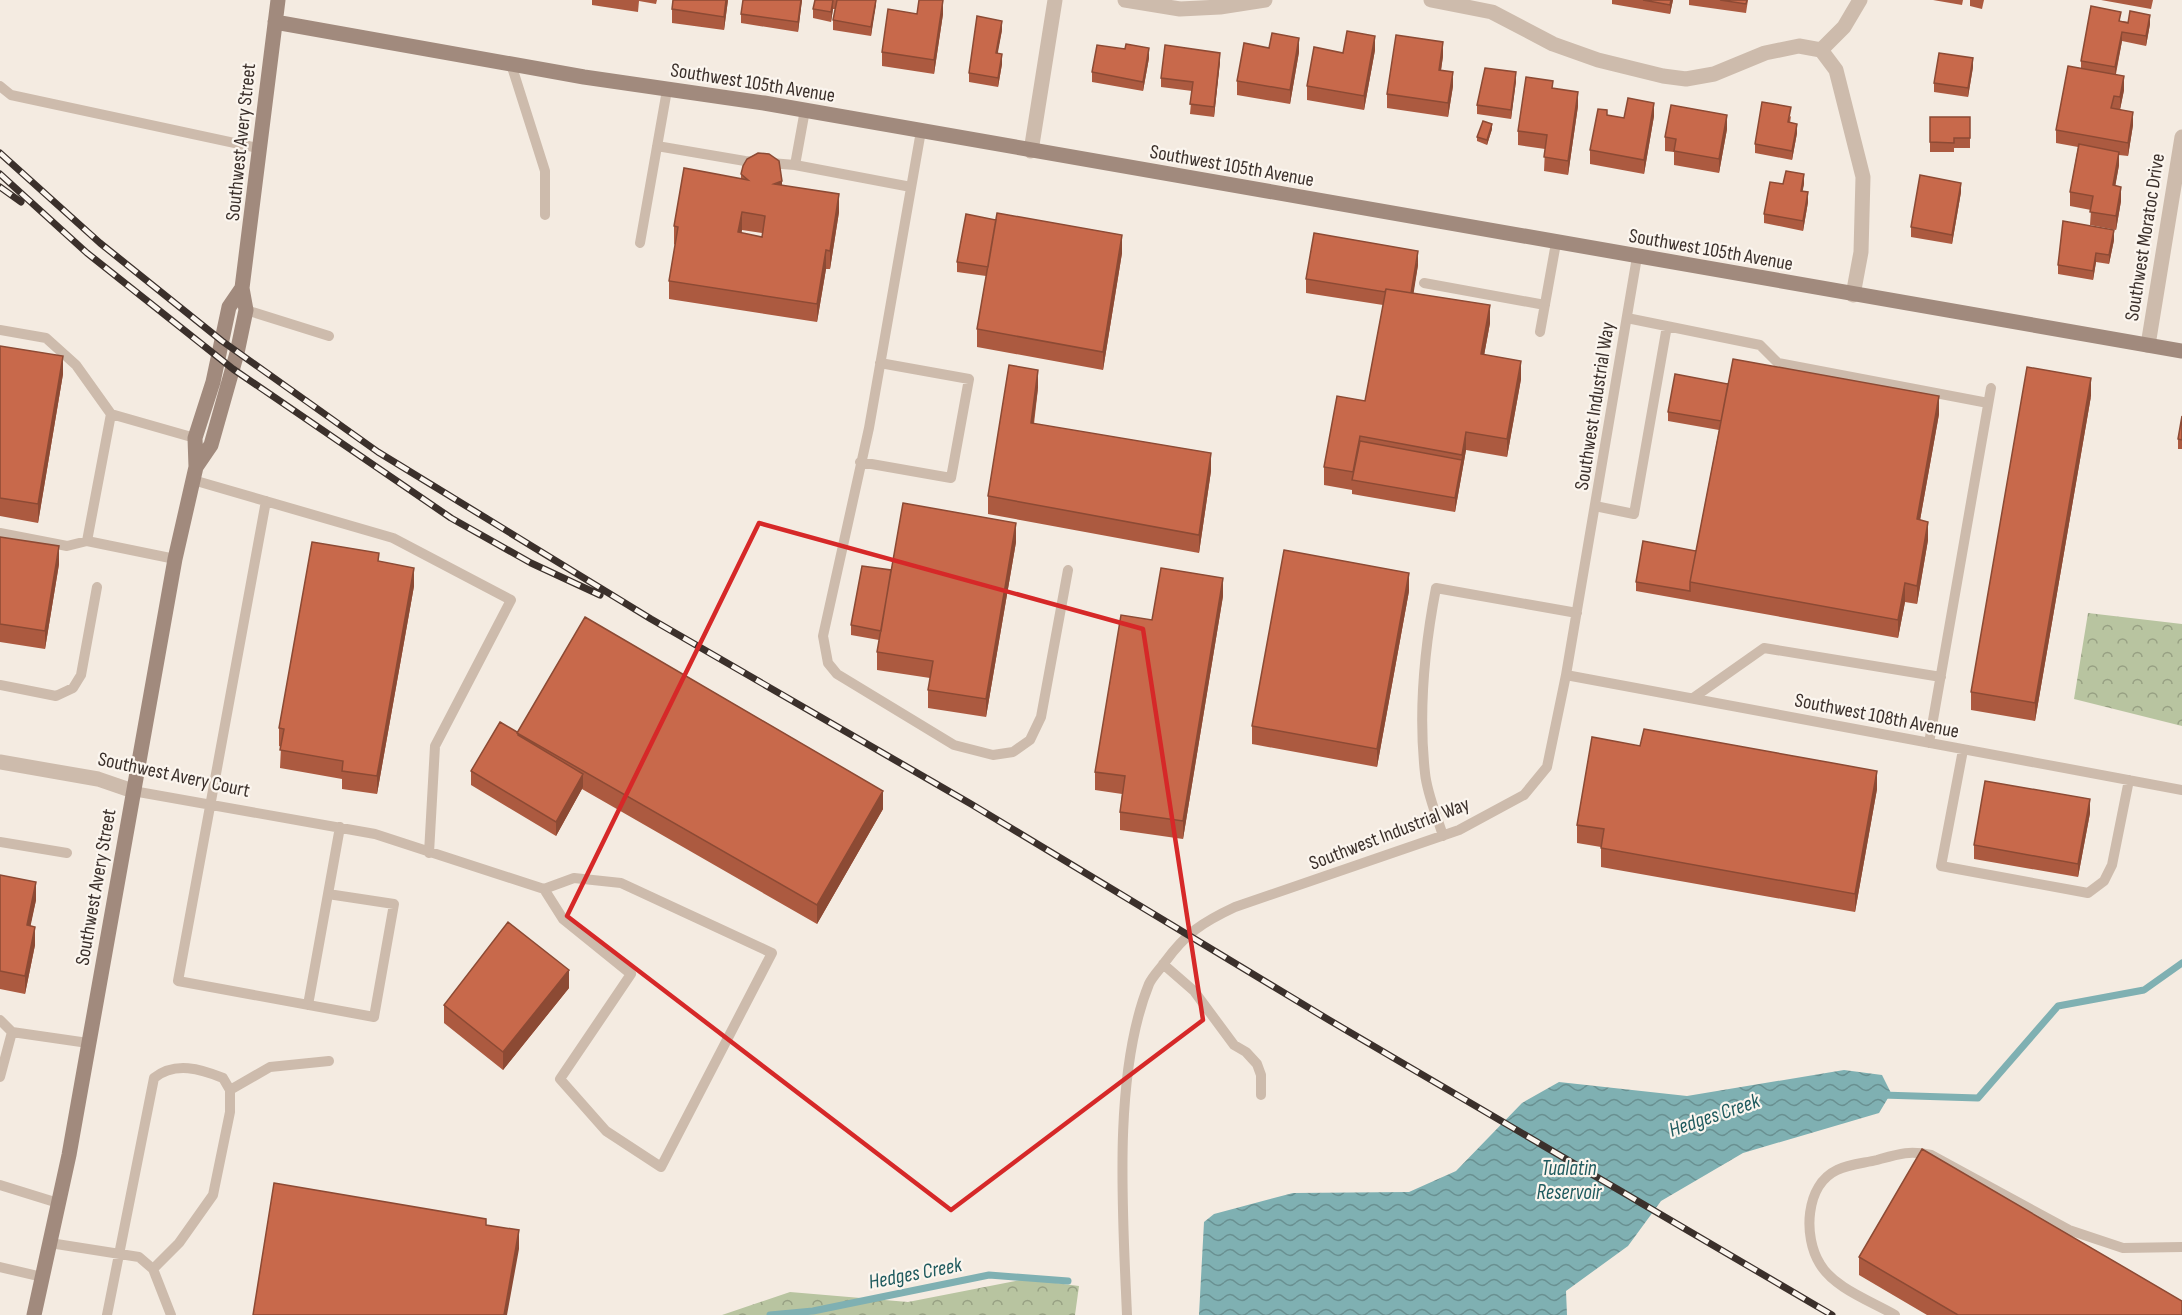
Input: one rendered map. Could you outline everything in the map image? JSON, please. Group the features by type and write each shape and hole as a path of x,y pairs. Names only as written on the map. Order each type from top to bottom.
{"street":[{"name":"Southwest Avery Street","path":"194,474 211,445 237,352 246,310 242,288 278,0"},
{"path":"1031,151 1055,0"},
{"path":"1125,0 1180,9 1220,7 1265,0"},
{"path":"1431,0 1492,12 1553,44 1598,60 1686,79 1714,74 1765,53 1799,46 1821,50 1836,70 1863,177 1861,252 1853,295"},
{"path":"1821,50 1844,27 1860,0"},
{"name":"Southwest 105th Avenue","path":"275,22 667,90 805,110 2182,351"},
{"name":"Southwest Moratoc Drive","path":"2148,345 2182,137"},
{"name":"Southwest Avery Street","path":"34,1315 88,1043 175,559 194,474 195,438 213,382 229,307 242,288"},
{"name":"Southwest Avery Court","path":"0,762 98,779 133,791"}],"lane":[{"path":"512,64 545,171 545,215"},
{"path":"0,86 11,95 258,148"},
{"path":"640,243 667,90"},
{"path":"795,165 805,110"},
{"path":"921,131 880,363 823,636 828,663 837,674 954,745 993,755 1013,752 1030,740 1041,717 1068,570"},
{"path":"657,146 745,161 795,165 911,187"},
{"path":"1540,332 1556,243"},
{"name":"Southwest Industrial Way","path":"1127,1315 1123,1167 1128,1076 1135,1034 1149,983 1163,964 1187,933 1208,920 1235,908 1459,830 1524,795 1547,768 1577,613 1637,257"},
{"path":"1424,283 1545,305"},
{"path":"246,310 329,336"},
{"path":"1627,318 1760,345 1778,363 1988,403"},
{"path":"1595,506 1634,514 1667,326"},
{"path":"0,330 46,338 76,365 111,414 195,438"},
{"path":"860,462 951,478 969,379 880,363"},
{"path":"1929,743 1991,388"},
{"path":"87,541 111,414"},
{"path":"194,474 266,501 393,538 511,600 435,746 429,853"},
{"path":"266,501 178,981 374,1017 394,904 328,894"},
{"path":"0,533 67,546 87,541 175,559"},
{"path":"0,685 56,696 73,688 81,675 97,587"},
{"path":"1443,836 1425,775 1422,691 1425,646 1436,588 1577,613"},
{"path":"1693,698 1764,648 1941,677"},
{"name":"Southwest 108th Avenue","path":"1566,675 2182,790"},
{"path":"1963,750 1941,866 2088,893 2104,881 2112,865 2129,780"},
{"name":"Southwest Avery Court","path":"133,791 375,834 544,890"},
{"path":"308,1005 340,827"},
{"path":"0,842 67,853"},
{"path":"574,878 621,883 772,953 661,1167 606,1131 560,1079 631,974 564,919 544,890 574,878"},
{"path":"1163,964 1194,991 1234,1045 1246,1052 1257,1064 1261,1075 1262,1095"},
{"path":"0,1020 12,1032 88,1043"},
{"path":"0,1077 12,1032"},
{"path":"230,1090 270,1067 329,1061"},
{"path":"107,1315 154,1078 161,1072 175,1068 196,1069 223,1078 230,1090 230,1112 213,1195 179,1243 153,1269"},
{"path":"1895,1315 1836,1281 1821,1265 1812,1248 1810,1216 1812,1198 1824,1180 1836,1170 1912,1151 1931,1155 2069,1230 2123,1248 2182,1247"},
{"path":"0,1185 58,1203"},
{"path":"50,1242 139,1257 153,1269 171,1315"},
{"path":"0,1267 42,1277"}],"highlighted area":[{"path":"759,523 1143,629 1203,1020 951,1210 567,916"}],"green space":[{"path":"2088,613 2182,624 2182,726 2074,699"},
{"path":"1025,1279 1079,1286 1075,1315 722,1315 790,1292 908,1302"}],"water":[{"name":"Tualatin Reservoir","path":"1844,1070 1882,1075 1891,1093 1879,1113 1743,1153 1661,1201 1628,1246 1566,1291 1567,1315 1199,1315 1204,1222 1214,1214 1293,1193 1409,1192 1456,1171 1522,1103 1559,1082 1687,1096"}],"building":[{"path":"673,0 726,0 724,17 672,9"},
{"path":"743,0 801,0 798,22 741,14"},
{"path":"815,0 833,0 831,12 813,9"},
{"path":"837,0 876,0 871,27 833,20"},
{"path":"919,0 943,0 934,60 882,52 888,9 917,14"},
{"path":"1643,0 1671,0 1670,5"},
{"path":"1720,0 1747,0 1746,4"},
{"path":"2091,6 2121,12 2119,21 2128,23 2130,11 2150,15 2146,36 2122,32 2115,67 2081,61"},
{"path":"977,16 1002,21 996,53 1002,54 998,78 969,73"},
{"path":"1347,31 1375,36 1364,96 1307,86 1314,47 1343,53"},
{"path":"1272,33 1299,38 1290,90 1237,81 1244,43 1269,48"},
{"path":"1396,35 1443,42 1439,70 1453,72 1448,103 1387,94"},
{"path":"1126,44 1149,48 1143,82 1092,72 1097,45 1125,49"},
{"path":"1165,45 1220,53 1214,107 1190,104 1193,82 1161,78"},
{"path":"1939,53 1973,58 1968,88 1934,83"},
{"path":"2068,66 2124,76 2120,97 2114,96 2111,108 2133,112 2128,143 2056,130"},
{"path":"1485,68 1516,72 1511,110 1477,105"},
{"path":"1526,77 1553,81 1552,88 1578,92 1568,161 1544,157 1547,135 1518,131"},
{"path":"1628,98 1654,103 1644,160 1590,150 1598,109 1607,110 1607,115 1624,118"},
{"path":"1762,102 1791,107 1788,122 1797,124 1792,151 1755,144"},
{"path":"1671,105 1727,115 1719,159 1674,151 1676,139 1665,137"},
{"path":"1930,117 1970,117 1970,138 1954,138 1954,143 1930,142"},
{"path":"1483,121 1492,124 1487,140 1477,137"},
{"path":"2079,144 2119,152 2113,185 2121,187 2116,216 2090,212 2093,196 2070,192"},
{"path":"758,153 769,154 779,161 782,181 774,184 839,194 830,251 826,250 817,304 669,281 678,227 674,226 684,168 748,180 741,174 747,159","holes":["742,212 765,216 762,237 738,232"]},
{"path":"1786,171 1804,174 1801,191 1808,192 1803,221 1764,214 1770,182 1783,184"},
{"path":"1920,175 1961,183 1952,235 1911,227"},
{"path":"997,213 1122,235 1103,352 977,329"},
{"path":"966,214 996,220 988,267 957,262"},
{"path":"2063,221 2114,230 2109,255 2096,253 2093,271 2058,265"},
{"path":"1314,233 1418,251 1411,293 1386,289 1385,292 1306,279"},
{"path":"1386,289 1490,305 1481,354 1521,361 1507,439 1466,432 1462,455 1360,436 1353,472 1324,467 1337,396 1365,401"},
{"path":"0,346 63,356 38,504 0,498"},
{"path":"1733,359 1939,396 1917,519 1928,522 1917,586 1905,583 1898,620 1690,582"},
{"path":"1009,365 1038,370 1031,423 1211,453 1199,535 988,496"},
{"path":"2027,367 2091,378 2035,703 1971,692"},
{"path":"1675,374 1728,384 1721,421 1668,412"},
{"path":"2182,416 2182,440 2178,439"},
{"path":"1360,441 1462,460 1455,498 1352,480"},
{"path":"903,503 1016,523 986,699 928,690 933,661 877,652"},
{"path":"0,537 59,546 45,631 0,624"},
{"path":"1643,541 1696,551 1690,591 1636,582"},
{"path":"312,542 379,553 378,561 414,568 377,776 342,771 343,761 280,750 284,729 279,728"},
{"path":"1284,550 1409,573 1377,749 1252,726"},
{"path":"862,566 891,570 881,631 851,625"},
{"path":"1161,568 1223,578 1183,821 1120,812 1125,776 1095,772 1121,615 1152,620"},
{"path":"585,617 883,791 817,905 517,733"},
{"path":"500,722 583,774 556,822 471,771"},
{"path":"1644,729 1877,771 1855,894 1601,848 1604,829 1577,825 1592,737 1640,746"},
{"path":"1985,781 2090,799 2078,864 1974,845"},
{"path":"0,875 36,882 27,925 35,927 25,976 0,971"},
{"path":"508,922 569,970 503,1052 444,1005"},
{"path":"1922,1149 2182,1301 2182,1315 1958,1315 1859,1257"},
{"path":"274,1183 486,1219 486,1225 519,1230 504,1315 253,1315"}],"waterway":[{"name":"Hedges Creek","path":"1882,1095 1978,1098 2058,1006 2144,990 2182,963"},
{"name":"Hedges Creek","path":"770,1315 813,1311 989,1275 1068,1281"}],"railway":[{"path":"0,153 100,243 222,341 378,452 651,619 971,804 1329,1020 1832,1315"},
{"path":"0,174 87,253 233,369 451,518 531,563 600,595"},
{"path":"0,187 21,202"}]}
